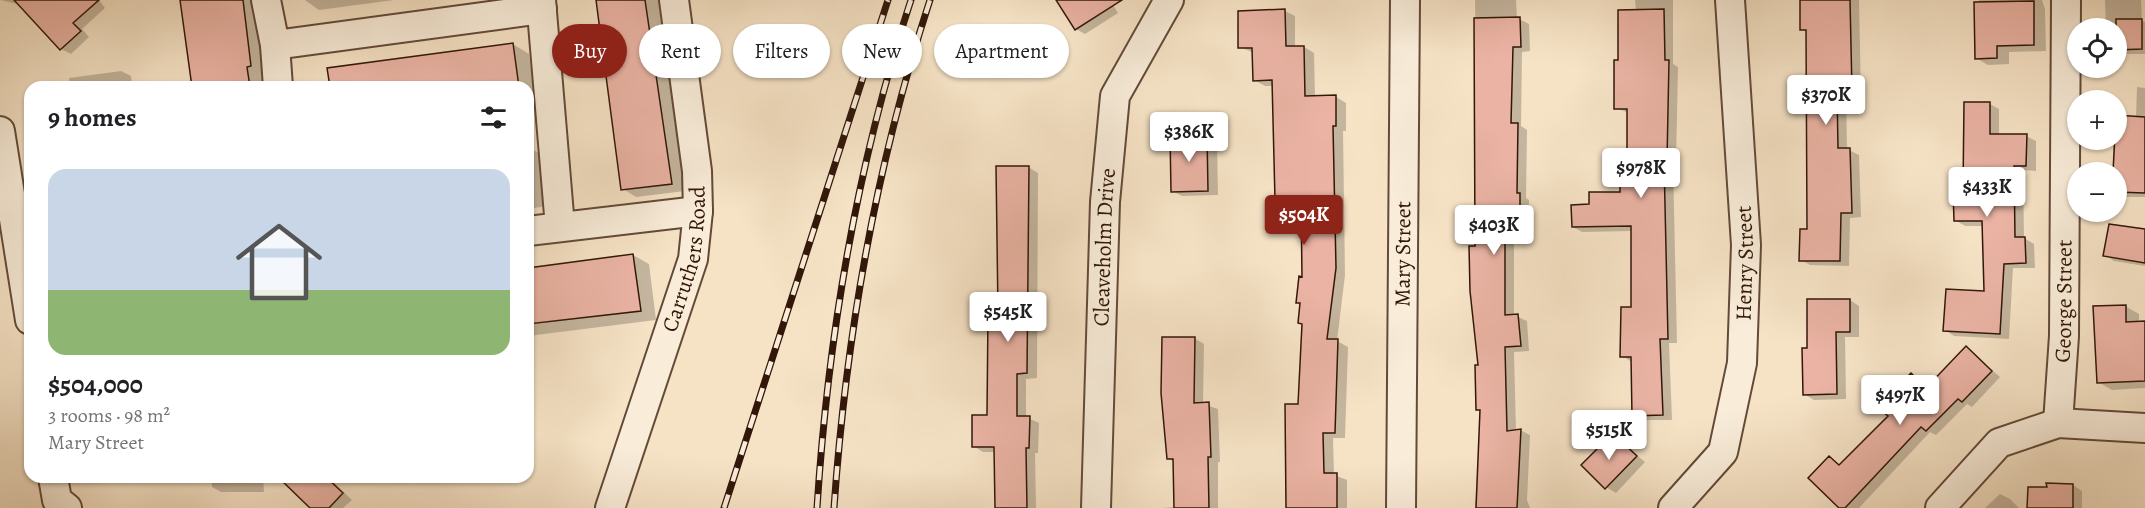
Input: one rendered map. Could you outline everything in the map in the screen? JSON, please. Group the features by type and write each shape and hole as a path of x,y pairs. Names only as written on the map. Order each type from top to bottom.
{"street":[{"path":"266,0 275,45 278,81"},
{"name":"Carruthers Road","path":"610,508 693,260 698,211 697,171 674,0"},
{"name":"Cleaveholm Drive","path":"1096,508 1105,202 1115,96 1169,0"},
{"name":"Mary Street","path":"1401,508 1405,0"},
{"name":"Henry Street","path":"1673,508 1723,452 1742,363 1746,245 1730,0"},
{"name":"George Street","path":"2058,423 2064,336 2066,0"},
{"path":"275,45 542,4 560,227"},
{"path":"0,131 24,282"},
{"path":"534,230 698,211"},
{"path":"1940,508 1999,444 2058,423 2145,428"},
{"path":"55,483 57,500 67,508"}],"building":[{"path":"14,0 99,0 73,23 81,31 60,50"},
{"path":"180,0 243,0 251,66 247,67 249,81 191,81"},
{"path":"596,0 645,0 649,24 639,24 639,78 656,78 672,184 621,190 606,78 627,78 627,24 599,24"},
{"path":"1056,0 1122,0 1075,30"},
{"path":"1800,0 1850,0 1852,91 1837,91 1838,148 1850,148 1852,213 1841,213 1840,261 1799,261 1800,229 1807,229 1806,30 1800,30"},
{"path":"2034,1 2034,45 1997,46 1997,58 1975,59 1974,2"},
{"path":"1285,9 1286,46 1304,46 1305,96 1336,95 1336,126 1333,126 1336,268 1327,339 1338,339 1335,433 1323,433 1324,473 1337,473 1337,508 1286,508 1285,404 1298,404 1302,324 1298,323 1300,303 1296,303 1299,276 1302,277 1301,199 1275,200 1272,80 1253,81 1252,48 1238,48 1238,11"},
{"path":"1664,9 1665,60 1669,60 1667,160 1664,160 1668,339 1660,339 1663,415 1632,416 1631,357 1620,357 1621,307 1631,307 1631,226 1572,227 1571,205 1589,204 1589,192 1620,192 1620,186 1627,186 1627,109 1614,109 1614,60 1618,60 1618,10"},
{"path":"1520,17 1521,47 1513,47 1511,123 1518,123 1517,193 1520,193 1520,224 1505,224 1505,315 1518,314 1521,346 1505,347 1507,431 1521,429 1517,508 1476,508 1480,410 1476,410 1475,365 1478,365 1470,291 1469,246 1475,246 1474,18"},
{"path":"2127,19 2142,19 2142,49 2127,50"},
{"path":"513,43 518,81 329,81 327,68"},
{"path":"1964,102 1990,102 1990,134 2027,134 2026,166 2014,166 2015,237 2025,237 2026,263 2004,264 2000,334 1943,331 1946,289 1984,291 1982,221 1954,221 1953,189 1963,189"},
{"path":"2127,116 2145,117 2145,193 2127,192 2127,162 2114,162 2114,150 2127,150"},
{"path":"1170,134 1207,134 1208,191 1171,192"},
{"path":"996,166 1029,166 1027,373 1017,374 1017,416 1030,416 1029,448 1026,448 1027,508 995,508 994,447 972,447 972,415 987,415 988,314 998,313"},
{"path":"2109,224 2145,229 2145,263 2103,256"},
{"path":"633,254 641,311 534,323 534,267"},
{"path":"1807,299 1850,299 1850,332 1836,332 1837,394 1803,395 1802,348 1807,348"},
{"path":"2126,305 2126,322 2145,321 2145,381 2097,383 2093,306"},
{"path":"1162,337 1195,337 1194,403 1209,402 1211,457 1208,457 1209,508 1174,508 1173,459 1167,459 1161,393"},
{"path":"1966,346 1992,371 1962,402 1958,399 1926,431 1921,427 1845,508 1839,508 1808,478 1829,456 1839,465 1888,416 1877,407 1911,373 1926,388"},
{"path":"1609,437 1617,437 1637,456 1605,489 1581,465"},
{"path":"284,483 332,483 343,493 329,508 310,508"},
{"path":"2046,483 2073,484 2073,508 2027,508 2028,487 2047,487"}],"railway":[{"path":"724,508 888,0"},
{"path":"817,508 829,379 848,251 875,124 911,0"},
{"path":"834,508 846,379 866,251 894,125 930,0"}]}
